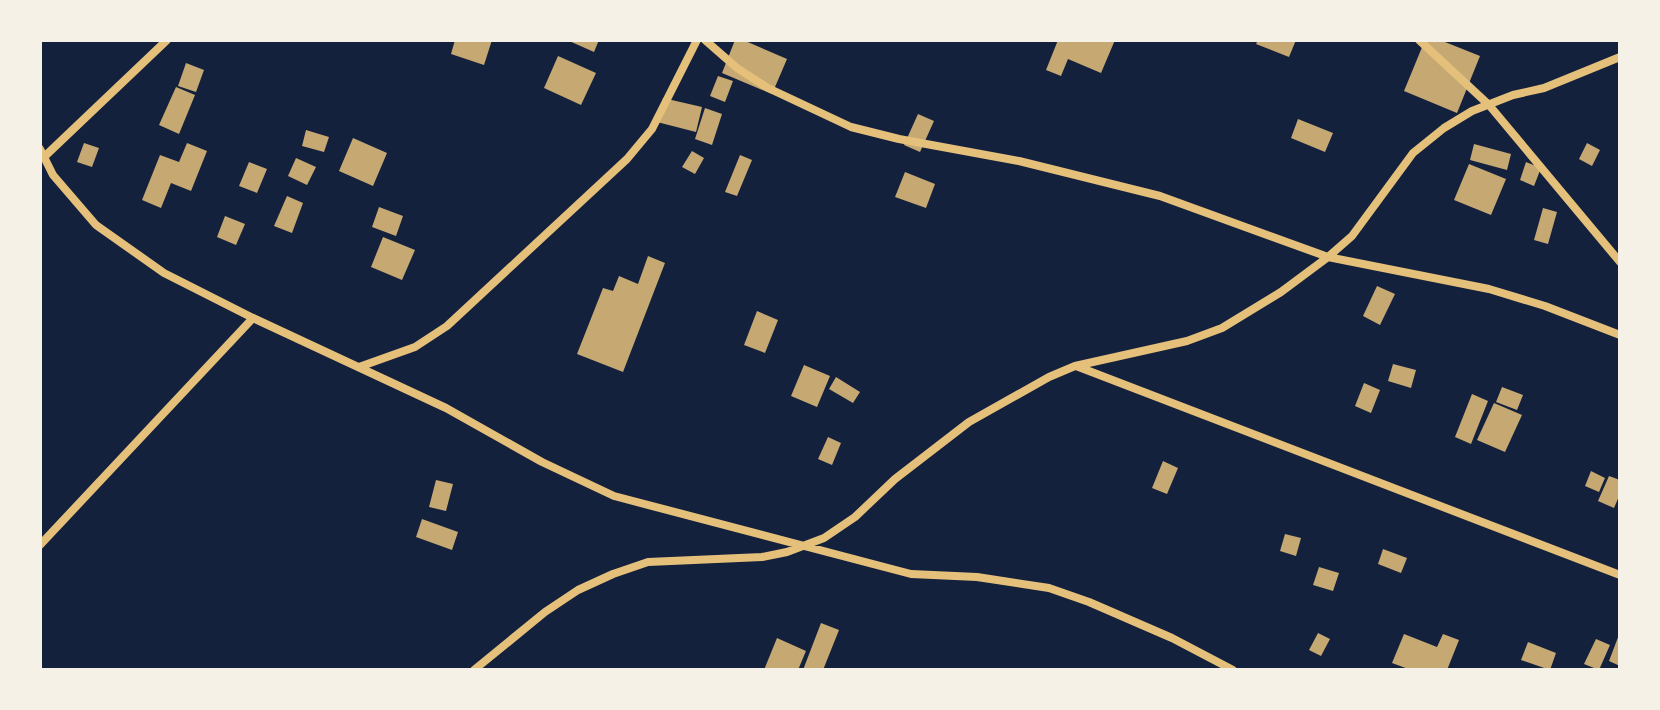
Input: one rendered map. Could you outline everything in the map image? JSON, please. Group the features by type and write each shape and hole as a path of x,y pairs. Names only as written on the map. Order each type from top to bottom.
{"street":[{"path":"167,40 41,155 53,175 96,225 164,273 446,408 542,462 614,496 911,574 977,577 1049,588 1144,626 1233,670"},
{"path":"359,367 415,347 447,326 627,159 652,129 697,40"},
{"path":"705,40 737,68 768,88 851,127 1019,161 1160,196 1328,257 1489,289 1545,306 1620,335"},
{"path":"1419,40 1489,105 1620,262"},
{"path":"474,670 545,612 578,590 648,562 762,557 807,545 824,538 855,517 895,479 969,422 1049,377 1075,366 1187,341 1222,328 1281,292 1352,236 1413,153 1444,128 1513,95 1544,88 1620,57"},
{"path":"40,545 253,318"},
{"path":"1075,366 1620,575"}],"building":[{"path":"455,40 492,40 484,65 451,54"},
{"path":"567,40 599,40 594,52"},
{"path":"735,40 743,40 787,59 772,94 722,73"},
{"path":"1058,40 1115,40 1101,73 1068,59 1061,76 1046,70"},
{"path":"1258,40 1296,40 1289,57 1256,44"},
{"path":"1425,40 1440,40 1480,56 1457,113 1404,91"},
{"path":"558,56 596,73 581,105 544,88"},
{"path":"186,63 204,70 196,92 178,86"},
{"path":"718,76 733,81 725,102 710,96"},
{"path":"176,87 195,95 179,134 159,125"},
{"path":"663,98 702,107 696,132 657,122"},
{"path":"705,108 722,114 712,145 695,139"},
{"path":"918,114 934,121 920,152 904,145"},
{"path":"1298,119 1333,133 1325,152 1291,138"},
{"path":"306,130 329,137 324,152 302,146"},
{"path":"353,138 387,153 373,186 339,171"},
{"path":"84,143 99,148 92,167 77,162"},
{"path":"187,143 207,151 191,191 171,183 161,208 142,200 160,155 179,162"},
{"path":"1587,143 1600,150 1592,166 1579,159"},
{"path":"1474,144 1511,154 1507,170 1470,160"},
{"path":"692,151 704,158 695,174 682,167"},
{"path":"740,155 752,160 737,196 725,192"},
{"path":"296,158 316,167 307,185 288,176"},
{"path":"249,162 267,169 257,193 239,186"},
{"path":"1526,162 1541,168 1534,186 1520,180"},
{"path":"1469,164 1506,179 1491,215 1454,200"},
{"path":"905,172 935,184 926,208 895,197"},
{"path":"287,196 303,203 292,233 274,226"},
{"path":"379,207 403,216 396,236 372,227"},
{"path":"1543,208 1557,212 1548,244 1534,240"},
{"path":"225,216 245,224 236,245 217,237"},
{"path":"383,237 415,250 402,280 371,267"},
{"path":"648,256 665,263 623,372 577,354 603,288 613,291 619,276 638,284"},
{"path":"1377,286 1395,294 1380,325 1363,316"},
{"path":"757,311 778,320 765,353 744,345"},
{"path":"1393,364 1416,370 1411,388 1388,381"},
{"path":"804,365 830,376 817,407 791,396"},
{"path":"836,377 860,392 853,403 829,389"},
{"path":"1364,383 1380,390 1371,413 1355,406"},
{"path":"1502,387 1523,395 1517,410 1496,402"},
{"path":"1472,394 1488,401 1471,444 1455,437"},
{"path":"1494,403 1522,415 1505,452 1477,440"},
{"path":"828,437 841,443 832,465 818,459"},
{"path":"1163,461 1178,468 1167,494 1152,488"},
{"path":"1591,471 1605,478 1599,492 1585,486"},
{"path":"1609,476 1620,480 1620,494 1614,508 1598,501"},
{"path":"436,480 453,484 446,511 429,507"},
{"path":"422,519 458,532 452,550 416,537"},
{"path":"1285,534 1301,538 1296,556 1280,551"},
{"path":"1383,549 1407,558 1401,573 1378,564"},
{"path":"1319,567 1339,573 1333,591 1313,585"},
{"path":"821,623 839,630 823,670 803,670"},
{"path":"1620,632 1620,666 1609,661"},
{"path":"1318,633 1330,639 1321,656 1309,650"},
{"path":"1404,634 1437,647 1443,634 1459,640 1447,670 1411,670 1392,663"},
{"path":"777,638 806,651 798,670 764,670"},
{"path":"1596,639 1610,645 1599,670 1584,664"},
{"path":"1528,642 1556,653 1550,670 1521,660"}]}
